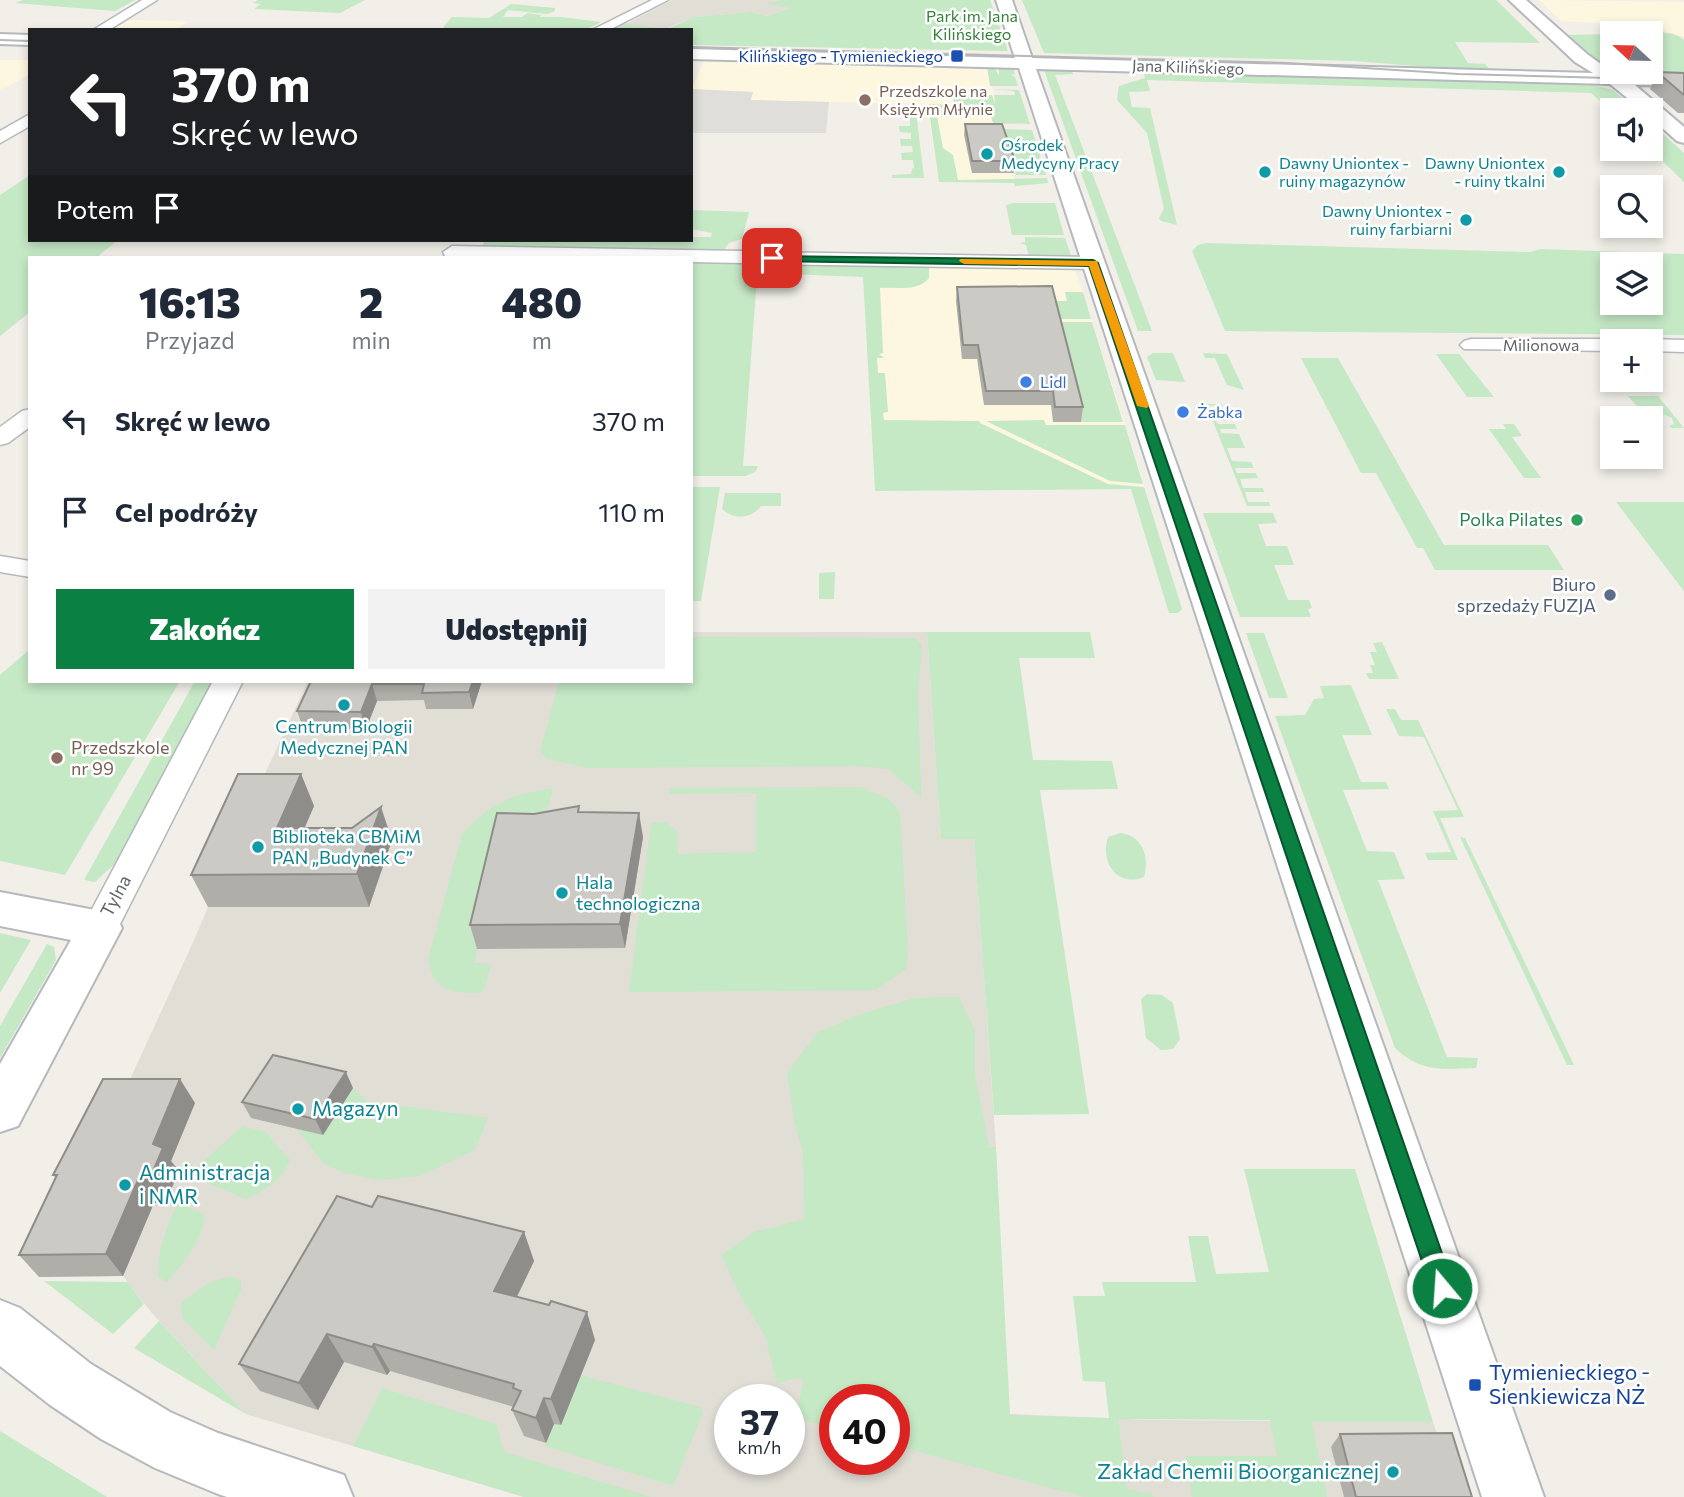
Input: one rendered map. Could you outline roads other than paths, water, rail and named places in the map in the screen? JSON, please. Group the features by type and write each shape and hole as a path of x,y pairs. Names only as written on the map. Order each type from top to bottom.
{"street":[{"path":"102,28 151,0"},
{"path":"602,28 662,0"},
{"path":"1004,0 1513,1497"},
{"path":"1517,0 1581,58 1600,70"},
{"path":"0,39 28,40"},
{"name":"Jana Kilińskiego","path":"693,54 1600,79"},
{"name":"Jana Kilińskiego","path":"1663,80 1684,81"},
{"path":"1621,84 1684,137"},
{"path":"0,138 28,120"},
{"path":"453,250 1093,263"},
{"name":"Milionowa","path":"1471,345 1600,345"},
{"path":"1663,345 1684,346"},
{"path":"0,438 28,417"},
{"path":"0,564 28,569"},
{"name":"Tylna","path":"0,1110 100,928 228,683"},
{"path":"0,909 100,928"},
{"path":"0,1328 32,1357 83,1394 158,1436 203,1457 321,1497"}],"tram line":[{"path":"0,40 28,41"},
{"path":"693,47 1287,63 1458,74 1684,80"}],"place":[{"name":"Kilińskiego - Tymienieckiego","path":"957,56"},
{"name":"Przedszkole na Księżym Młynie","path":"865,100"},
{"name":"Ośrodek Medycyny Pracy","path":"987,154"},
{"name":"Dawny Uniontex - ruiny magazynów","path":"1265,172"},
{"name":"Dawny Uniontex - ruiny tkalni","path":"1559,172"},
{"name":"Dawny Uniontex - ruiny farbiarni","path":"1466,220"},
{"name":"Lidl","path":"1026,382"},
{"name":"Żabka","path":"1183,412"},
{"name":"Polka Pilates","path":"1577,520"},
{"name":"Biuro sprzedaży FUZJA","path":"1610,595"},
{"name":"Centrum Biologii Medycznej PAN","path":"344,705"},
{"name":"Przedszkole nr 99","path":"57,758"},
{"name":"Biblioteka CBMiM PAN „Budynek C”","path":"258,847"},
{"name":"Hala technologiczna","path":"562,893"},
{"name":"Magazyn","path":"298,1109"},
{"name":"Administracja i NMR","path":"125,1185"},
{"name":"Tymienieckiego - Sienkiewicza NŻ","path":"1475,1385"},
{"name":"Zakład Chemii Bioorganicznej","path":"1393,1472"}],"park label":[{"name":"Park im. Jana Kilińskiego","path":"972,25"}]}
